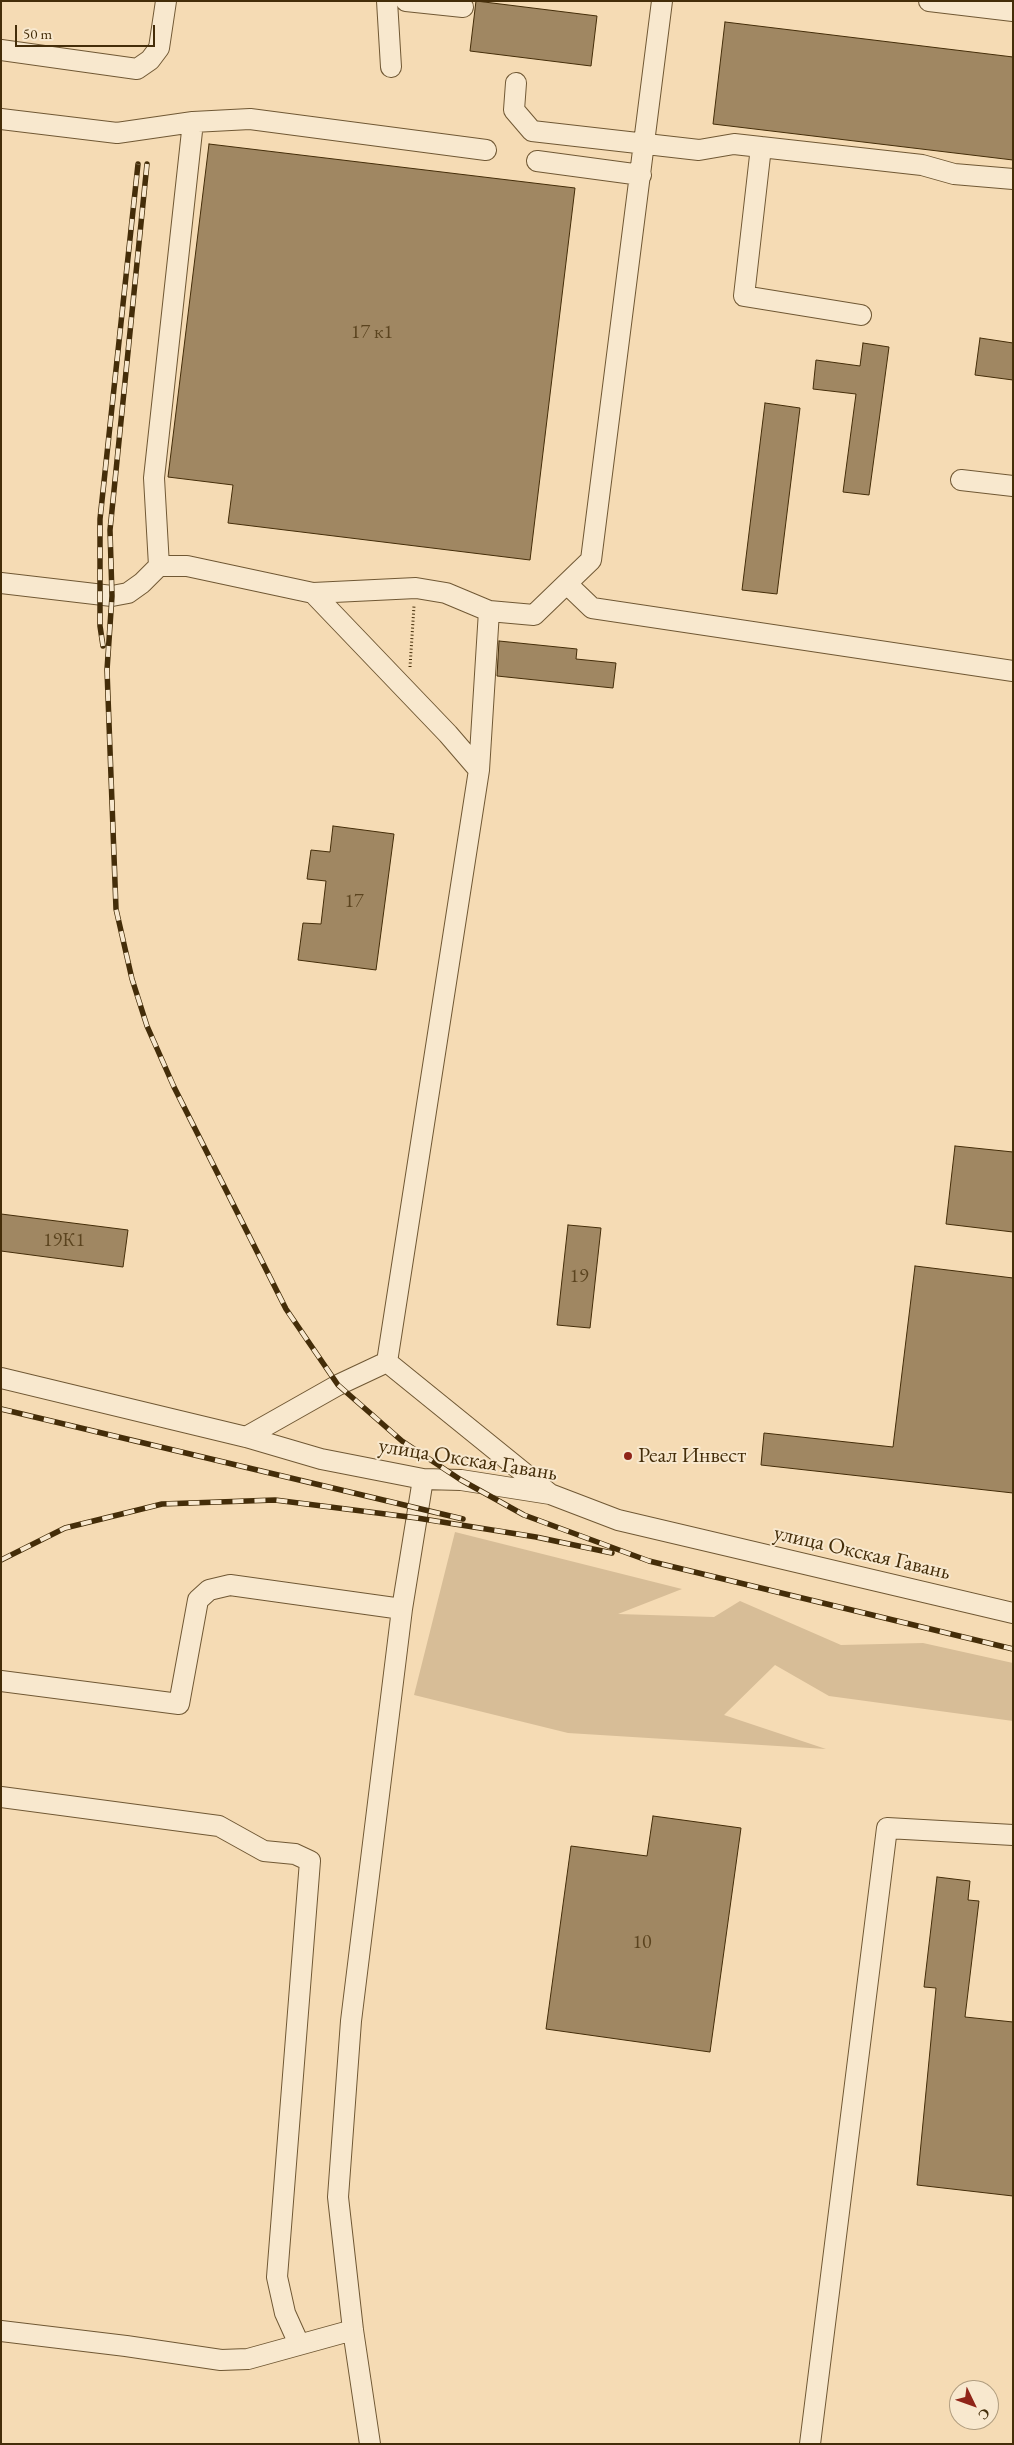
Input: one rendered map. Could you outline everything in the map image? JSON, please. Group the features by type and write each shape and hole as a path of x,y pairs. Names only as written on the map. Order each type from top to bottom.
{"street":[{"path":"1,50 137,69 150,60 159,48 166,1"},
{"path":"387,1 391,67"},
{"path":"406,1 463,8"},
{"path":"1,584 112,596 128,593 142,583 159,566 187,566 313,593 416,588 446,593 489,611 534,615 591,560 662,1"},
{"path":"929,1 1013,11"},
{"path":"516,83 514,110 532,131 698,150 734,144 922,165 954,174 1013,179"},
{"path":"1,119 117,134 193,122 250,119 486,150"},
{"path":"159,566 154,478 193,122"},
{"path":"761,147 744,296 861,315"},
{"path":"537,161 641,175"},
{"path":"961,480 1013,486"},
{"path":"567,584 592,608 1013,671"},
{"path":"313,593 478,770"},
{"path":"386,1362 478,770 489,611"},
{"path":"246,1437 338,1385 386,1362"},
{"path":"386,1362 550,1494"},
{"name":"улица Окская Гавань","path":"1,1378 246,1437 321,1459 423,1479 461,1480 550,1494 618,1520 1013,1613"},
{"path":"370,2444 353,2330 339,2188 351,2021 402,1609 423,1479"},
{"path":"1,1681 179,1704 198,1600 209,1590 230,1585 402,1609"},
{"path":"1,1797 219,1826 264,1851 295,1854 310,1861 277,2277 285,2312 299,2344"},
{"path":"810,2444 887,1828 1013,1835"},
{"path":"1,2330 221,2360 248,2359 353,2330"}],"path":[{"path":"408,693 416,588"}],"shaded area":[{"path":"455,1532 682,1589 618,1614 714,1617 740,1601 841,1645 923,1643 1013,1663 1013,1721 829,1696 775,1665 724,1715 826,1749 568,1733 414,1695"}],"building":[{"path":"476,1 597,16 591,66 470,51"},
{"path":"725,22 1013,57 1013,160 713,124"},
{"path":"209,144 575,188 530,560 228,523 233,485 168,477"},
{"path":"980,338 1013,343 1013,380 975,375"},
{"path":"863,343 889,347 869,495 843,492 856,394 813,389 816,360 860,366"},
{"path":"765,403 800,408 777,594 742,590"},
{"path":"499,641 577,649 576,659 616,663 613,688 497,676"},
{"path":"333,826 394,834 376,970 298,960 303,923 321,924 326,881 307,879 311,850 330,852"},
{"path":"955,1146 1013,1152 1013,1232 946,1224"},
{"path":"1,1214 128,1230 123,1267 1,1251"},
{"path":"568,1225 601,1228 590,1328 557,1325"},
{"path":"915,1266 1013,1278 1013,1493 761,1465 764,1433 893,1447"},
{"path":"653,1816 741,1828 710,2052 546,2029 571,1846 647,1856"},
{"path":"937,1877 970,1881 968,1900 979,1901 965,2017 1013,2022 1013,2196 917,2185 936,1988 924,1987"}],"railway":[{"path":"103,646 100,626 100,519 138,164"},
{"path":"147,164 110,530 112,596 107,670 116,909 132,979 147,1026 174,1087 286,1309 338,1385 402,1441 461,1480 524,1515 649,1561 1013,1649"},
{"path":"1,1409 463,1519"},
{"path":"1,1560 65,1528 162,1504 275,1500 417,1518 536,1537 612,1553"}],"place":[{"name":"Реал Инвест","path":"628,1456"}]}
